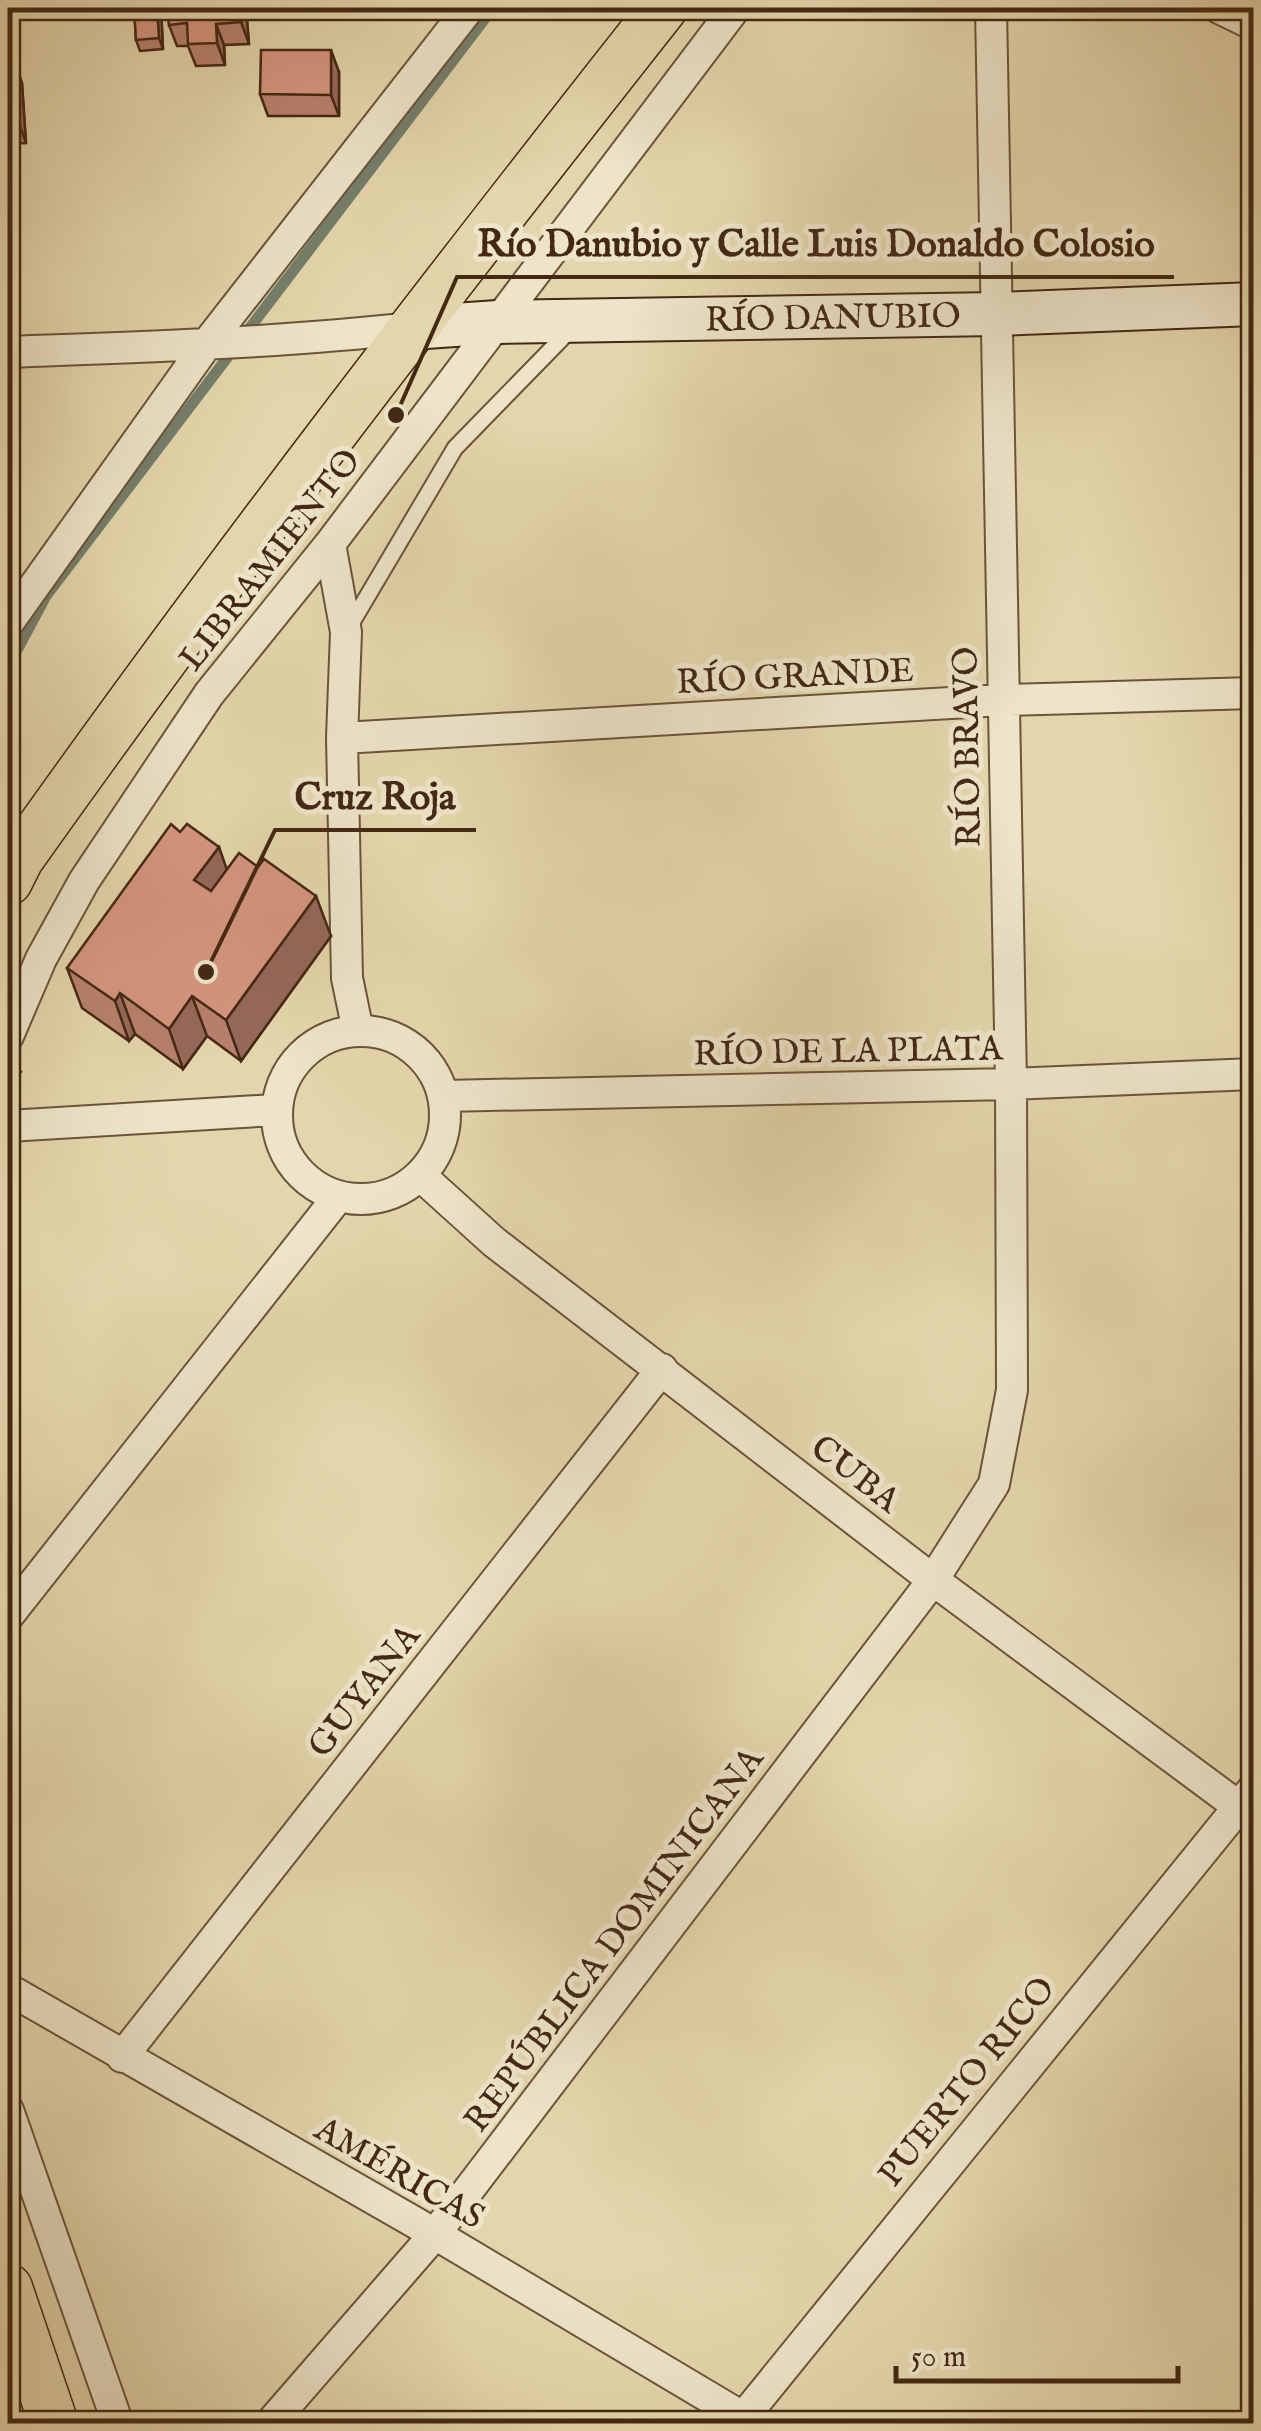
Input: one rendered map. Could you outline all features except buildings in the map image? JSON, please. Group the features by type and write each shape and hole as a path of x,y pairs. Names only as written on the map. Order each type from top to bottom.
{"main road":[{"path":"8,881 19,858 160,660 411,328 663,8"},
{"path":"8,2288 54,2424"}],"street":[{"path":"8,623 469,8"},
{"name":"LIBRAMIENTO","path":"8,1036 41,959 84,881 209,694 330,544 735,8"},
{"name":"RÍO BRAVO","path":"991,8 1011,1084 1012,1390 994,1484"},
{"path":"1219,8 1254,25"},
{"name":"RÍO DANUBIO","path":"411,328 498,322 996,314 1254,304"},
{"path":"8,352 215,345 411,328"},
{"path":"330,544 346,632 342,738 347,978 358,1031"},
{"path":"160,660 209,694"},
{"name":"RÍO GRANDE","path":"342,738 1003,700 1254,693"},
{"path":"358,1031 387,1034 412,1048 432,1069 444,1096 446,1125 438,1152 421,1176 397,1193 368,1201 338,1197 304,1179 282,1148 276,1110 280,1085 302,1055 333,1035 358,1031"},
{"name":"RÍO DE LA PLATA","path":"444,1096 1011,1084 1254,1074"},
{"path":"8,1126 276,1110"},
{"name":"CUBA","path":"421,1176 494,1242 933,1580 1249,1804"},
{"path":"8,1616 338,1197"},
{"name":"GUYANA","path":"122,2057 662,1369"},
{"name":"REPÚBLICA DOMINICANA","path":"270,2424 435,2234 933,1580 994,1484"},
{"name":"PUERTO RICO","path":"745,2421 1249,1804"},
{"name":"AMÉRICAS","path":"8,1989 435,2234 745,2421"},
{"path":"8,2110 118,2424"}],"lane":[{"path":"346,632 456,448 578,322"}],"path":[{"path":"8,1078 18,1078"}],"waterway":[{"path":"8,667 46,596 493,8"}],"place":[{"name":"Río Danubio y Calle Luis Donaldo Colosio","path":"396,415"},
{"name":"Cruz Roja","path":"206,972"}]}
